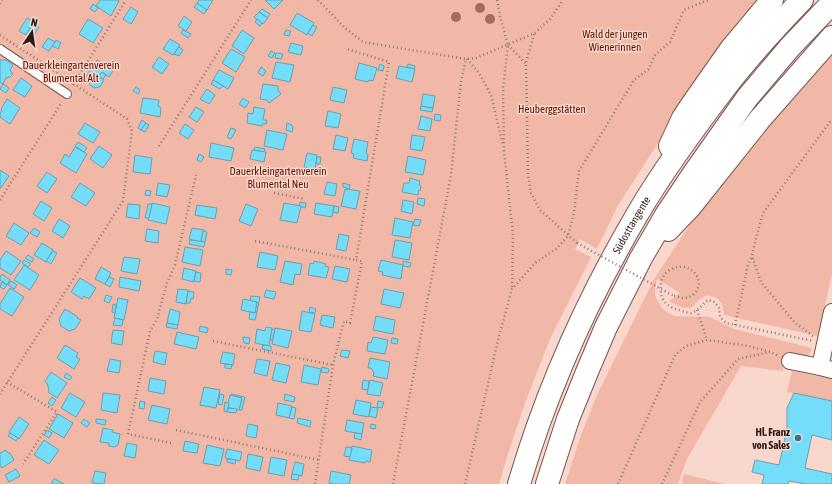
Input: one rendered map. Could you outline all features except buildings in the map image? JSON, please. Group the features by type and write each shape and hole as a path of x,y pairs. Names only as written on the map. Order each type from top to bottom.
{"highway":[{"path":"638,212 683,118 732,49 772,0"},
{"name":"Südosttangente","path":"519,484 534,436 563,361 583,317 638,212 668,165 731,80 802,0"},
{"path":"548,484 568,419 587,372 606,327 640,258 694,173 747,98 790,47 832,3"},
{"path":"640,258 690,207 760,119 832,37"}],"street":[{"path":"790,361 826,368 825,344 832,312"}],"lane":[{"path":"0,49 67,94"}],"path":[{"path":"0,4 2,0"},
{"path":"159,146 251,0"},
{"path":"318,0 344,27 363,42 466,59 476,58 534,33 550,19 563,0"},
{"path":"465,484 498,340 512,289 513,235 504,151 503,88 508,45 497,0"},
{"path":"512,289 535,263 556,249 568,236 574,212 579,171 634,80 649,69 654,56 670,42 684,10 706,0"},
{"path":"534,33 526,63 528,175 531,193 540,210 577,243 633,273 660,288 667,292 674,296 683,298 691,297 698,290 699,281 696,274 690,269 681,266 672,268 665,274 661,282 661,287 661,293 663,298 666,304 673,308 690,313 697,310 708,300 715,302 719,308 720,317 726,323 825,344"},
{"path":"0,35 127,119 132,131 123,201 0,394"},
{"path":"508,45 526,63"},
{"path":"347,49 389,62 356,260"},
{"path":"466,59 479,73 491,95 504,151"},
{"path":"393,484 451,175 461,81 466,59"},
{"path":"736,325 748,265 752,256 763,213 832,119"},
{"path":"171,443 128,434 150,331 157,319 167,283 175,265 196,175"},
{"path":"274,193 305,199"},
{"path":"255,241 362,261 350,322 344,321 333,365 315,484"},
{"path":"752,256 761,282 795,323 825,344"},
{"path":"697,310 707,340"},
{"path":"618,484 675,355 686,346 707,340 749,346 770,352 790,361"},
{"path":"213,341 333,365"},
{"path":"662,484 700,402 738,359 770,352"},
{"path":"7,382 56,412 23,464"},
{"path":"176,430 319,460"}],"green space":[{"path":"0,0 763,0 672,121 617,207 597,249 580,239 575,249 591,257 550,339 525,403 499,484 0,484"},
{"path":"832,46 832,274 818,336 724,315 719,301 710,296 705,296 691,308 680,307 669,301 680,293 657,279 655,288 657,300 662,308 668,313 675,316 710,317 734,329 812,348 807,359 786,354 783,371 741,366 687,459 678,484 565,484 580,438 597,395 654,279 705,202"},
{"path":"792,371 832,379 832,401 787,392"},
{"path":"684,474 725,484 682,484"}],"place":[{"name":"Hl. Franz von Sales","path":"798,438"}],"park label":[{"name":"Wald der jungen Wienerinnen","path":"615,40"},
{"name":"Dauerkleingartenverein Blumental Alt","path":"71,71"},
{"name":"Heuberggstätten","path":"552,109"},
{"name":"Dauerkleingartenverein Blumental Neu","path":"278,177"}]}
